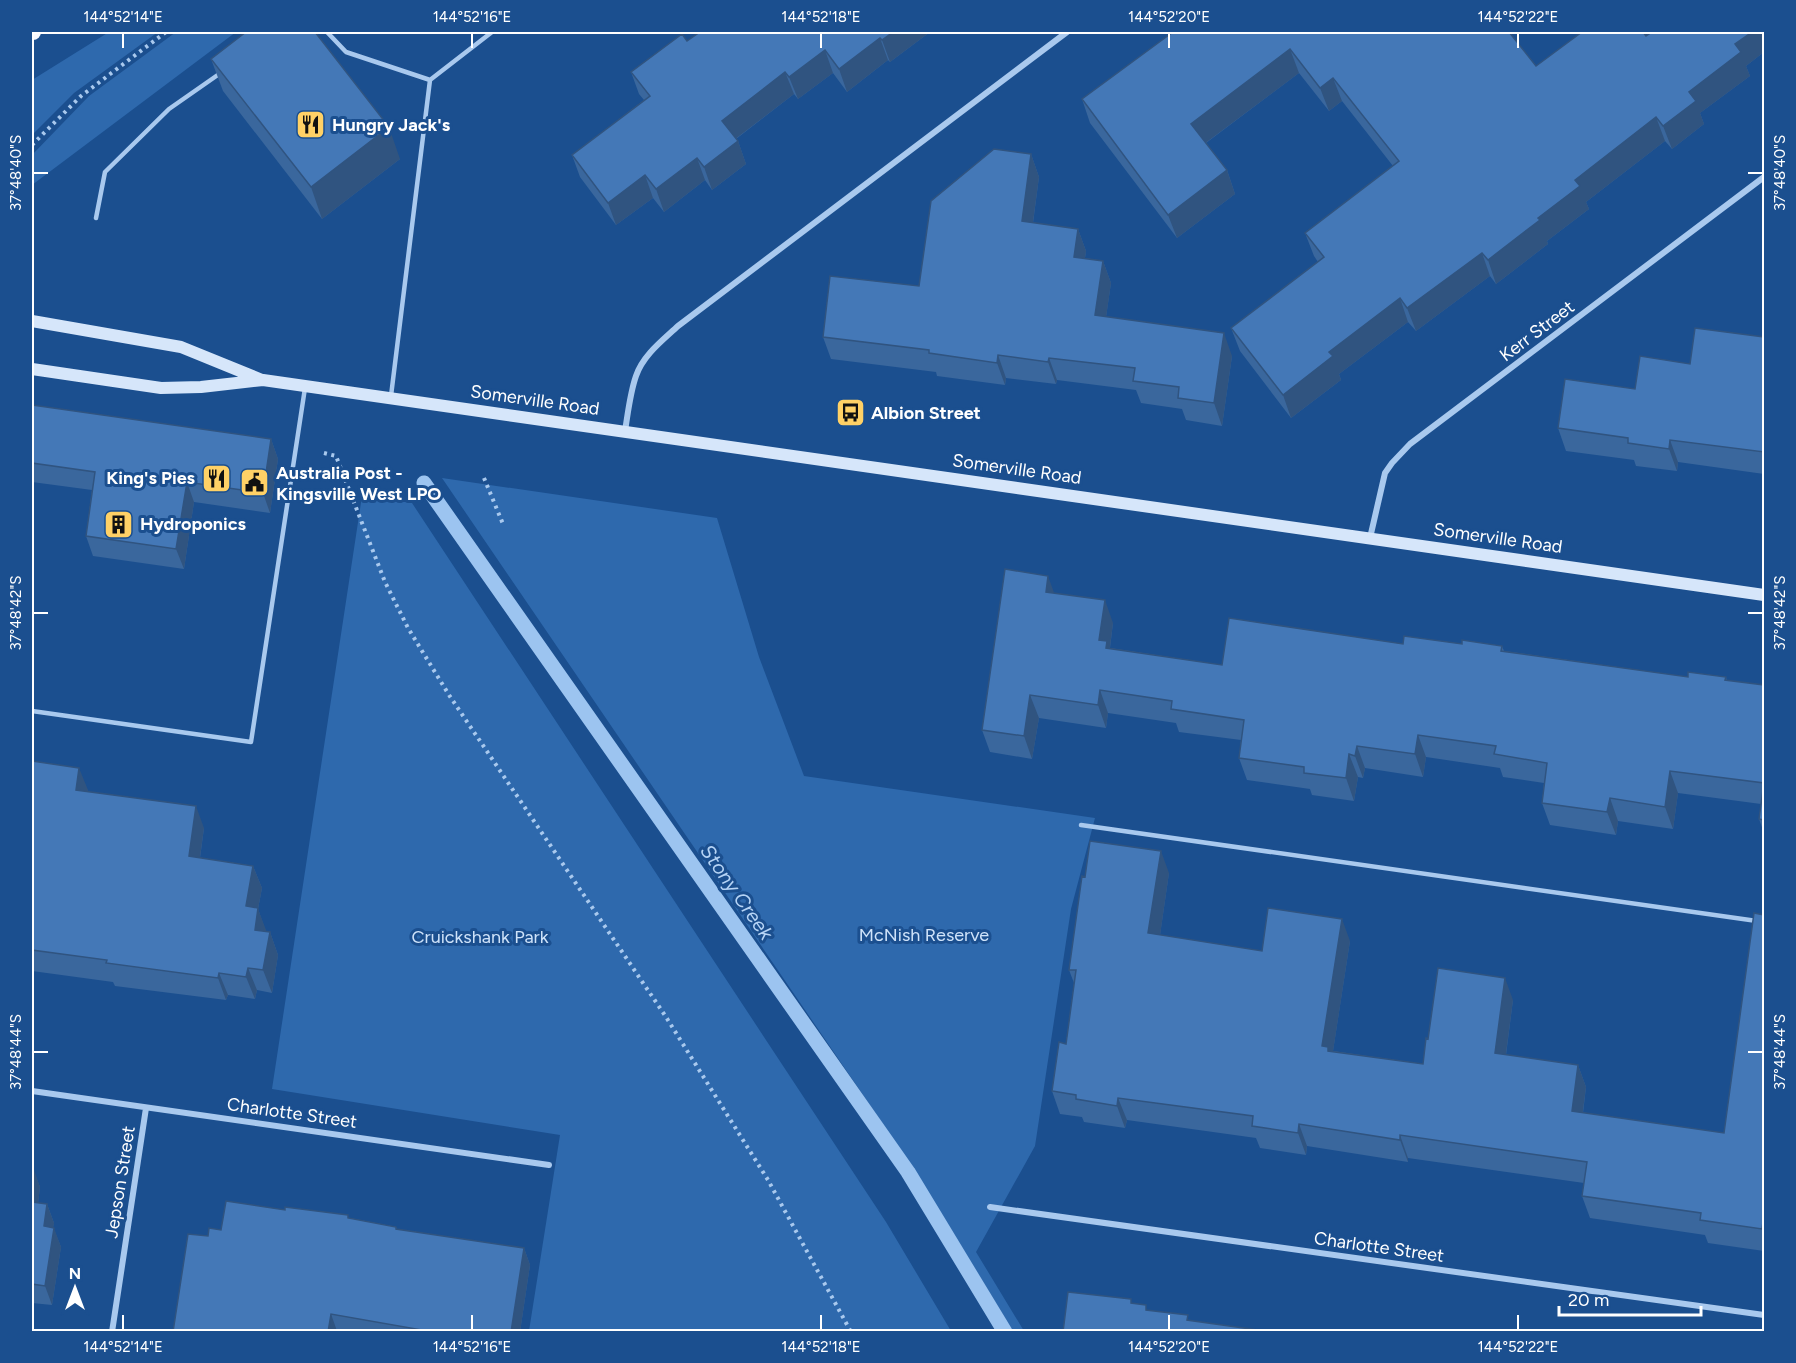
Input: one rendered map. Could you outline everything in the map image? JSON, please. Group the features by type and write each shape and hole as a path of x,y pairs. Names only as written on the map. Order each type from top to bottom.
{"main road":[{"name":"Somerville Road","path":"32,321 181,347 263,380 1764,595"},
{"name":"Somerville Road","path":"32,369 161,388 190,388 263,380"}],"street":[{"path":"625,431 636,376 642,364 656,346 678,326 1067,32"},
{"name":"Kerr Street","path":"1370,538 1385,473 1410,444 1764,177"},
{"name":"Charlotte Street","path":"32,1091 549,1165"},
{"name":"Jepson Street","path":"112,1332 146,1108"},
{"name":"Charlotte Street","path":"990,1207 1764,1316"}],"lane":[{"path":"327,32 346,52 430,80"},
{"path":"390,399 430,80 492,32"},
{"path":"96,218 105,171 169,109 225,70"},
{"path":"32,711 251,742 305,386"},
{"path":"1082,825 1764,921"}],"path":[{"path":"32,145 81,96 166,32"},
{"path":"296,448 336,456 385,582 408,628 449,694 678,1036 768,1180 851,1332"},
{"path":"484,478 503,524"}],"green space":[{"path":"109,32 158,32 74,93 32,135 32,80"},
{"path":"176,32 236,32 32,185 32,155 89,96"},
{"name":"McNish Reserve","path":"442,478 717,518 759,657 804,776 1095,818 1071,909 1035,1146 976,1252 1024,1331 1013,1331 919,1177"},
{"name":"Cruickshank Park","path":"362,496 412,503 886,1222 951,1331 529,1331 560,1135 272,1089"}],"building":[{"name":"Hungry Jack's","path":"246,32 315,32 389,127 311,187 211,59"},
{"path":"700,32 893,32 882,40 880,38 839,69 825,50 789,77 785,72 722,121 738,141 704,167 697,158 656,189 645,175 608,203 572,155 650,96 631,72 682,34 687,41"},
{"path":"1173,32 1509,32 1536,66 1582,32 1643,32 1646,36 1652,32 1752,32 1735,44 1741,52 1689,92 1696,101 1663,126 1656,117 1575,180 1580,186 1488,260 1482,253 1407,308 1400,298 1329,352 1333,356 1283,395 1231,328 1324,257 1305,233 1399,161 1333,78 1320,88 1290,49 1191,124 1227,170 1168,215 1082,99"},
{"path":"994,149 1031,154 1022,221 1078,229 1074,257 1103,261 1095,315 1224,333 1214,403 1178,398 1179,387 1133,381 1135,368 1049,358 1048,362 998,355 997,363 929,353 929,350 823,337 830,276 919,286 931,201"},
{"path":"1695,328 1764,337 1764,452 1670,440 1669,449 1628,443 1628,438 1558,428 1565,379 1635,389 1640,356 1690,364"},
{"path":"32,405 271,439 263,493 187,482 176,549 86,536 95,472 32,463"},
{"path":"1005,569 1048,576 1046,592 1105,600 1099,640 1107,641 1106,648 1222,665 1229,618 1403,644 1404,636 1462,644 1462,640 1502,646 1501,651 1688,677 1688,672 1764,685 1764,783 1670,771 1665,807 1610,798 1607,812 1542,803 1547,763 1494,754 1496,746 1418,735 1415,754 1357,746 1355,756 1349,754 1346,778 1304,773 1304,767 1239,758 1244,720 1171,709 1172,701 1100,690 1098,705 1030,695 1024,736 982,730"},
{"path":"32,761 79,768 76,790 196,806 189,856 253,866 246,906 258,908 255,930 270,932 263,970 248,968 246,977 219,973 218,978 106,963 107,960 32,950"},
{"path":"1764,783 1764,820 1759,819"},
{"path":"1090,841 1161,851 1148,933 1262,951 1268,908 1342,919 1322,1046 1328,1047 1328,1051 1423,1064 1438,968 1505,978 1495,1053 1578,1065 1572,1111 1724,1133 1754,913 1764,915 1764,1222 1762,1229 1700,1220 1701,1213 1582,1196 1587,1162 1400,1135 1400,1140 1299,1124 1298,1133 1252,1126 1253,1116 1118,1098 1117,1106 1076,1099 1076,1095 1052,1091 1059,1042 1066,1044 1076,970 1069,970 1082,876 1085,877"},
{"path":"226,1201 285,1210 285,1207 348,1215 348,1218 396,1227 396,1229 524,1248 511,1332 421,1332 422,1330 331,1314 328,1332 173,1332 188,1234 208,1236 209,1228 221,1230"},
{"path":"32,1202 47,1204 44,1226 54,1228 45,1286 32,1284"},
{"path":"1068,1292 1131,1299 1131,1303 1146,1305 1146,1310 1188,1315 1187,1320 1272,1332 1063,1332"}],"waterway":[{"name":"Stony Creek","path":"424,483 908,1172 1005,1332"}],"place":[{"name":"Hungry Jack's","path":"311,125"},
{"name":"Albion Street","path":"850,413"},
{"name":"King's Pies","path":"216,478"},
{"name":"Australia Post - Kingsville West LPO","path":"255,483"},
{"name":"Hydroponics","path":"119,524"}]}
